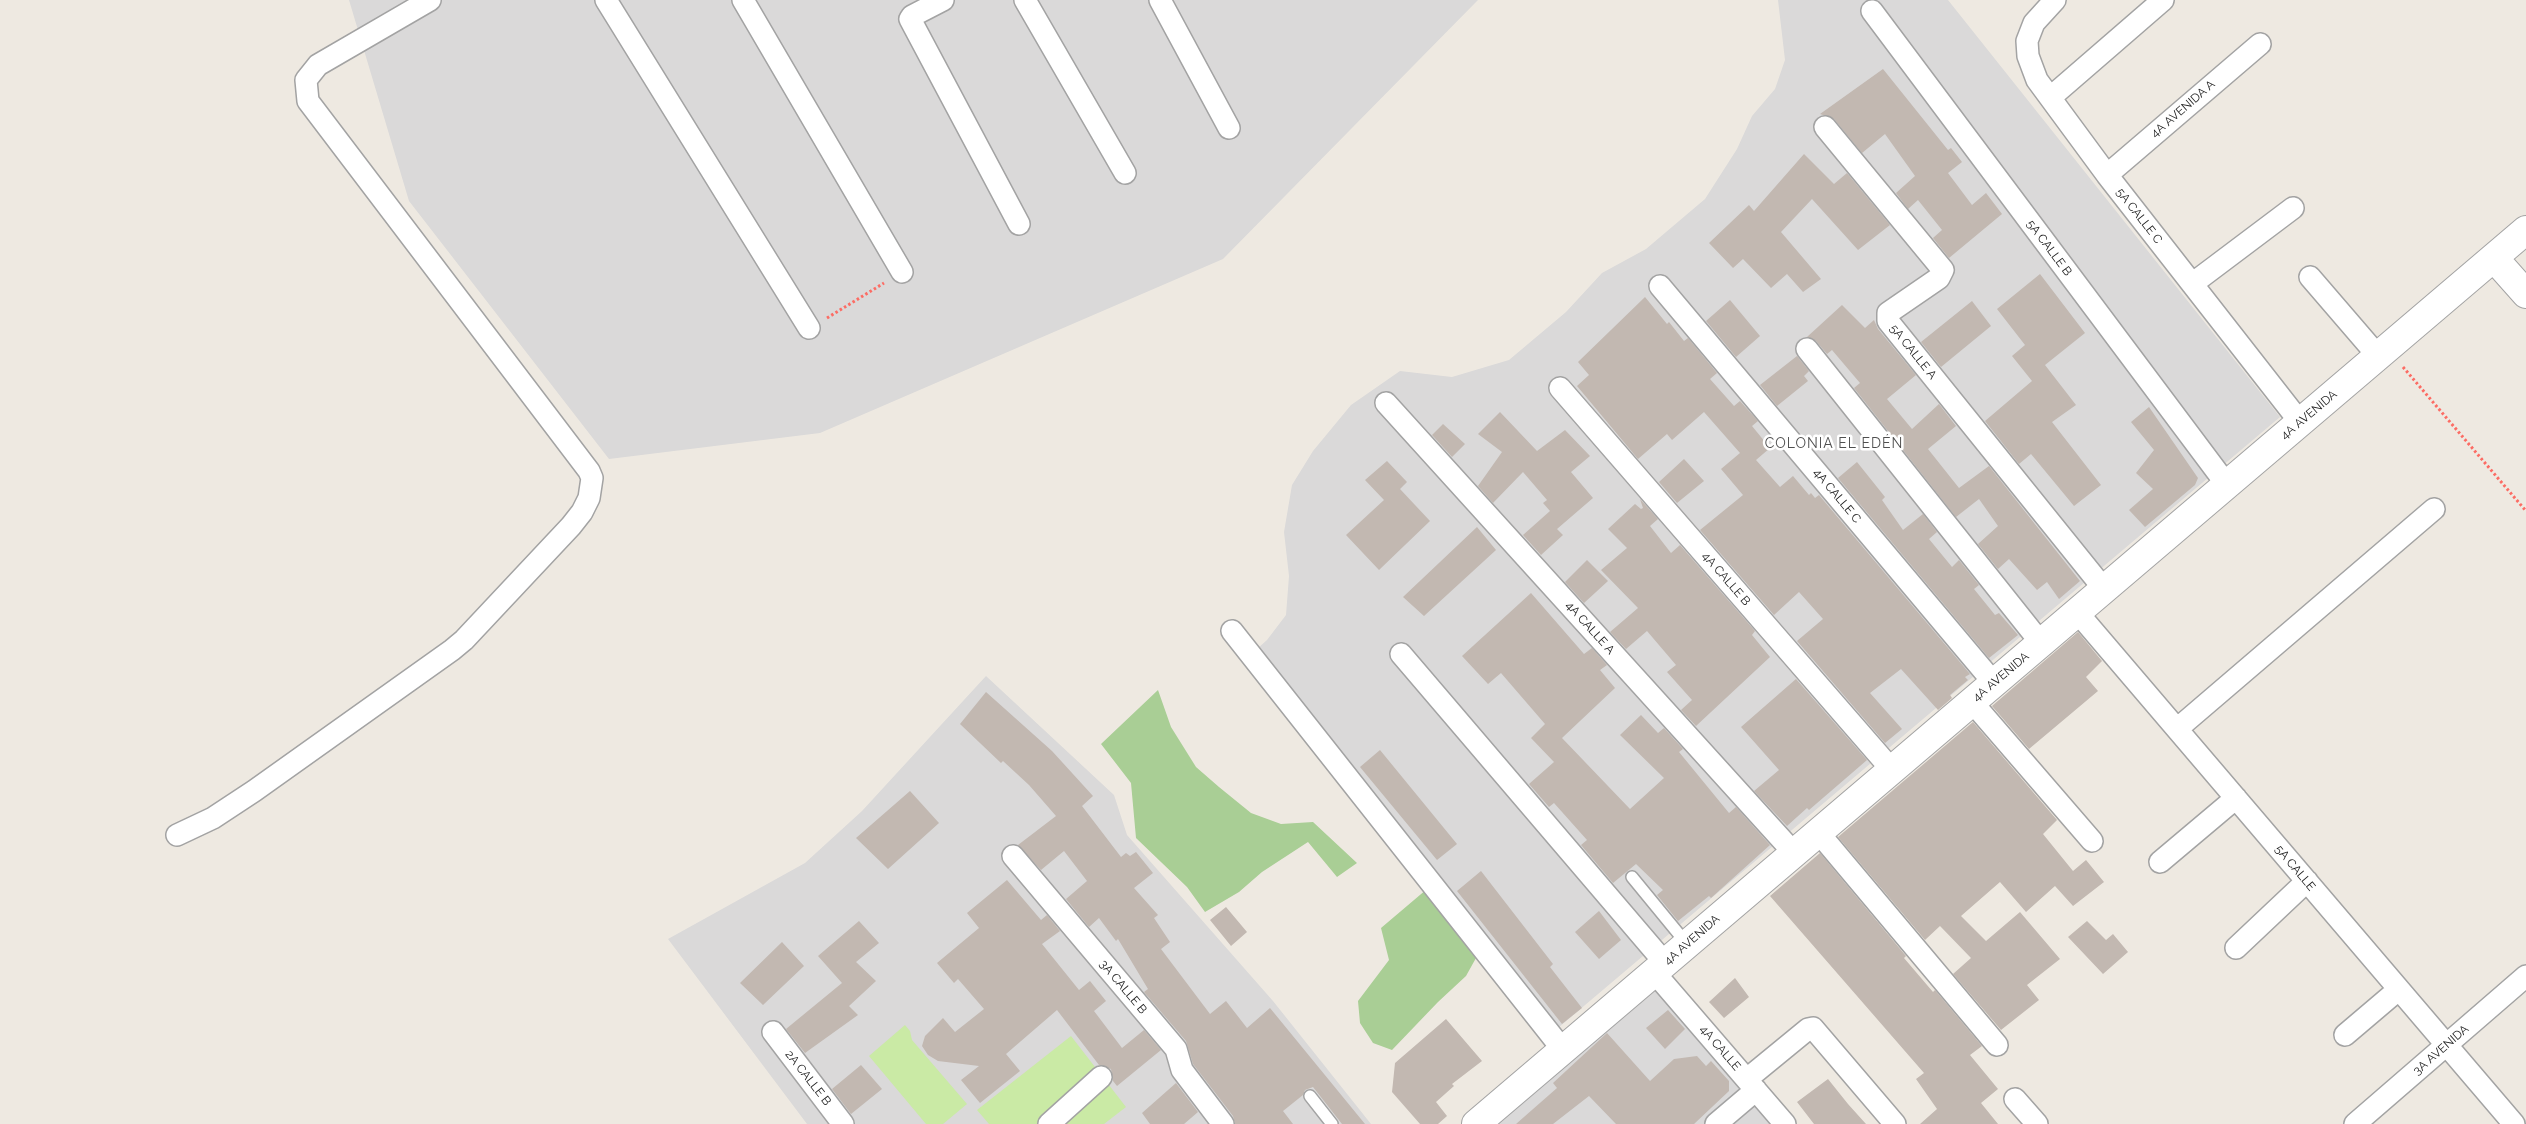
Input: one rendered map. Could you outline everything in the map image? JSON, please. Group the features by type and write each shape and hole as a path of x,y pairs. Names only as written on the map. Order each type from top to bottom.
{"street":[{"path":"176,835 213,818 254,792 452,650 464,640 571,526 582,512 589,498 592,478 589,471 308,100 306,80 318,65 430,0"},
{"path":"606,0 809,328"},
{"path":"743,0 902,272"},
{"path":"943,0 912,16 910,19 1020,224"},
{"path":"1025,0 1125,173"},
{"path":"1160,0 1229,128"},
{"name":"5A CALLE C","path":"2055,0 2034,23 2027,41 2028,56 2032,69 2107,175 2300,422"},
{"path":"2051,97 2163,0"},
{"name":"5A CALLE B","path":"1872,11 2227,485"},
{"name":"4A AVENIDA A","path":"2107,175 2260,44"},
{"name":"5A CALLE A","path":"1825,128 1943,270 1939,278 1888,313 1888,322 2104,589"},
{"path":"2192,284 2293,208"},
{"name":"4A AVENIDA","path":"1476,1124 2526,230"},
{"path":"2494,258 2526,294"},
{"path":"2310,277 2382,352"},
{"name":"4A CALLE C","path":"1660,286 1994,683"},
{"path":"1807,349 2041,643"},
{"name":"4A CALLE B","path":"1560,388 1892,770"},
{"name":"4A CALLE A","path":"1386,403 1794,853"},
{"path":"2177,729 2434,509"},
{"name":"5A CALLE","path":"2077,612 2514,1124"},
{"path":"1232,631 1563,1050"},
{"name":"4A CALLE","path":"1401,654 1785,1124"},
{"path":"1972,702 2092,842"},
{"path":"2160,862 2236,798"},
{"path":"1818,832 1997,1045"},
{"name":"3A CALLE B","path":"1013,856 1176,1049 1182,1070 1223,1124"},
{"path":"2236,948 2307,882"},
{"name":"3A AVENIDA","path":"2355,1124 2526,976"},
{"path":"2345,1035 2398,990"},
{"path":"1716,1124 1751,1084 1808,1029 1813,1028 1895,1124"},
{"name":"2A CALLE B","path":"773,1032 843,1124"},
{"path":"1049,1124 1101,1077"},
{"path":"2015,1099 2037,1124"}],"lane":[{"path":"1632,877 1687,944"},
{"path":"1310,1096 1332,1124"}],"path":[{"path":"809,328 902,272"},
{"path":"2382,352 2526,510"}],"shaded area":[{"path":"349,0 1478,0 1223,259 820,433 609,459 409,201"},
{"path":"1778,0 1948,0 2280,417 1552,1033 1248,657 1267,640 1286,615 1289,576 1284,532 1292,485 1313,451 1351,405 1400,371 1452,377 1509,360 1566,312 1602,273 1646,249 1705,199 1737,149 1752,116 1775,89 1785,60"},
{"path":"986,676 1114,795 1127,835 1273,1001 1371,1124 807,1124 668,939 805,863 862,811"},
{"path":"1653,988 1771,1124 1494,1124"}],"green space":[{"path":"1158,690 1171,727 1196,767 1219,787 1251,813 1281,824 1313,822 1357,863 1337,877 1308,842 1262,872 1239,892 1205,912 1187,887 1136,838 1131,783 1101,744"},
{"path":"1427,889 1474,950 1476,958 1466,976 1392,1050 1373,1043 1360,1023 1358,1001 1389,960 1381,928"},
{"path":"905,1025 910,1031 912,1040 967,1104 943,1124 926,1124 869,1056"},
{"path":"1071,1036 1126,1107 1104,1124 989,1124 977,1110"}],"building":[{"path":"1883,69 1948,150 1951,148 1962,162 1948,173 1972,205 1986,193 2002,214 1949,258 1933,238 1942,230 1918,200 1908,209 1896,193 1915,176 1885,134 1862,153 1834,119 1820,114"},
{"path":"1804,154 1834,184 1847,173 1890,225 1858,250 1812,199 1781,232 1821,279 1803,292 1787,274 1771,288 1743,259 1733,268 1709,243 1749,205 1754,211"},
{"path":"2040,274 2085,333 2045,365 2076,405 2052,422 2101,485 2074,506 2031,454 2019,464 1985,421 2032,381 2012,356 2025,345 1997,309"},
{"path":"1645,297 1684,341 1688,338 1717,373 1710,379 1734,406 1740,401 1758,421 1752,426 1770,448 1756,460 1780,487 1793,476 1809,495 1811,493 1815,498 1819,495 1970,674 1965,677 1968,680 1950,695 1952,698 1938,710 1901,669 1870,693 1902,729 1885,743 1797,641 1823,619 1799,592 1774,615 1700,530 1743,495 1721,469 1740,453 1704,412 1672,440 1667,434 1638,459 1577,386 1589,375 1578,362"},
{"path":"1730,300 1760,336 1736,357 1706,321"},
{"path":"1972,301 1991,326 1941,367 1921,342"},
{"path":"1842,305 1865,328 1874,320 1878,329 1916,375 1887,399 1912,429 1939,404 1956,426 1928,449 1959,488 1989,466 2080,581 2059,599 2047,582 2037,590 2009,559 1998,569 1978,544 1998,526 1979,499 1956,517 1854,388 1860,383 1832,350 1827,354 1816,341 1807,337"},
{"path":"1797,356 1809,371 1804,376 1808,381 1777,406 1760,385"},
{"path":"2149,407 2198,478 2195,485 2145,527 2129,510 2153,489 2136,473 2154,450 2131,422"},
{"path":"1500,412 1537,451 1565,430 1590,456 1571,472 1593,498 1557,529 1563,535 1541,555 1523,535 1550,511 1543,503 1547,500 1523,472 1493,503 1478,486 1502,452 1478,434"},
{"path":"1443,424 1465,444 1452,457 1432,435"},
{"path":"1684,459 1704,481 1677,503 1659,482"},
{"path":"1387,461 1407,482 1400,489 1430,521 1379,570 1346,535 1384,500 1365,480"},
{"path":"1857,462 1885,497 1882,500 1903,530 1923,514 1937,532 1929,539 1952,567 1959,560 1979,585 1974,589 1995,615 1999,613 2018,635 1989,658 1838,478"},
{"path":"1640,499 1658,519 1650,526 1671,553 1680,545 1755,631 1752,635 1770,657 1696,726 1681,710 1692,700 1667,672 1676,665 1647,631 1626,649 1610,632 1638,608 1601,570 1627,548 1608,529 1635,504 1641,509 1643,508"},
{"path":"1477,527 1496,550 1424,616 1403,597"},
{"path":"1587,560 1608,581 1584,603 1565,582"},
{"path":"1531,593 1584,654 1592,648 1607,665 1600,670 1615,688 1562,738 1630,809 1664,778 1620,735 1641,715 1658,733 1664,728 1683,749 1679,752 1729,813 1736,807 1770,845 1711,898 1709,896 1678,921 1657,895 1663,890 1636,864 1613,883 1581,845 1587,840 1554,803 1549,807 1529,784 1554,762 1531,738 1545,724 1501,673 1488,684 1462,656"},
{"path":"2078,632 2102,661 2086,677 2098,691 2029,749 1992,706"},
{"path":"1796,679 1867,760 1809,810 1807,808 1787,826 1754,791 1779,770 1741,727"},
{"path":"986,692 1052,751 1093,796 1082,806 1121,857 1126,853 1130,856 1136,852 1153,873 1134,888 1158,915 1154,918 1170,942 1161,949 1210,1014 1226,1001 1247,1028 1270,1008 1365,1124 1342,1124 1313,1087 1305,1090 1303,1095 1283,1111 1293,1124 1235,1124 1233,1116 1193,1064 1186,1041 1144,992 1148,989 1118,939 1116,941 1099,918 1089,927 1066,899 1087,881 1064,851 1041,870 1018,845 1056,816 1029,785 1003,761 1001,763 960,724"},
{"path":"1973,722 2057,820 2043,834 2073,871 2086,860 2104,882 2073,906 2055,886 2026,912 2000,882 1961,916 1986,941 2020,912 2060,959 2027,985 2039,1000 2001,1030 1953,974 1971,958 1940,926 1925,940 1838,837"},
{"path":"1380,750 1457,844 1437,860 1360,767"},
{"path":"910,791 939,823 888,869 856,838"},
{"path":"1820,853 1906,956 1904,958 1933,992 1935,990 1982,1046 1970,1055 1998,1089 1981,1103 1998,1124 1920,1124 1937,1109 1916,1079 1924,1073 1770,896"},
{"path":"1481,871 1553,964 1550,967 1582,1008 1562,1024 1457,891"},
{"path":"1007,880 1041,920 1047,915 1060,931 1042,944 1079,990 1090,981 1106,1001 1094,1011 1122,1048 1144,1030 1161,1050 1117,1086 1113,1081 1111,1069 1099,1065 1057,1010 1006,1054 1020,1071 980,1103 961,1080 979,1066 938,1061 928,1055 922,1046 925,1036 943,1018 955,1032 984,1009 958,979 954,983 937,963 979,928 967,913"},
{"path":"1226,907 1247,932 1231,946 1210,920"},
{"path":"1599,911 1621,940 1599,959 1575,932"},
{"path":"859,921 879,943 856,962 876,981 849,1006 858,1015 805,1053 786,1029 842,983 818,956"},
{"path":"2087,921 2106,940 2113,934 2128,952 2103,974 2068,937"},
{"path":"782,942 804,966 763,1005 740,983"},
{"path":"1735,978 1749,997 1724,1018 1709,1002"},
{"path":"1668,1010 1685,1029 1665,1049 1646,1028"},
{"path":"1446,1019 1482,1061 1452,1084 1454,1086 1436,1102 1447,1116 1438,1124 1420,1124 1392,1092 1395,1063"},
{"path":"1607,1033 1650,1081 1674,1059 1697,1056 1706,1066 1711,1061 1729,1081 1729,1091 1694,1124 1616,1124 1589,1096 1553,1124 1516,1124 1557,1088 1553,1083"},
{"path":"861,1065 882,1089 851,1114 832,1089"},
{"path":"1828,1079 1866,1124 1814,1124 1797,1102"},
{"path":"1176,1083 1198,1112 1184,1124 1150,1124 1142,1113"}],"district":[{"name":"COLONIA EL EDÉN","path":"1834,444"}]}
